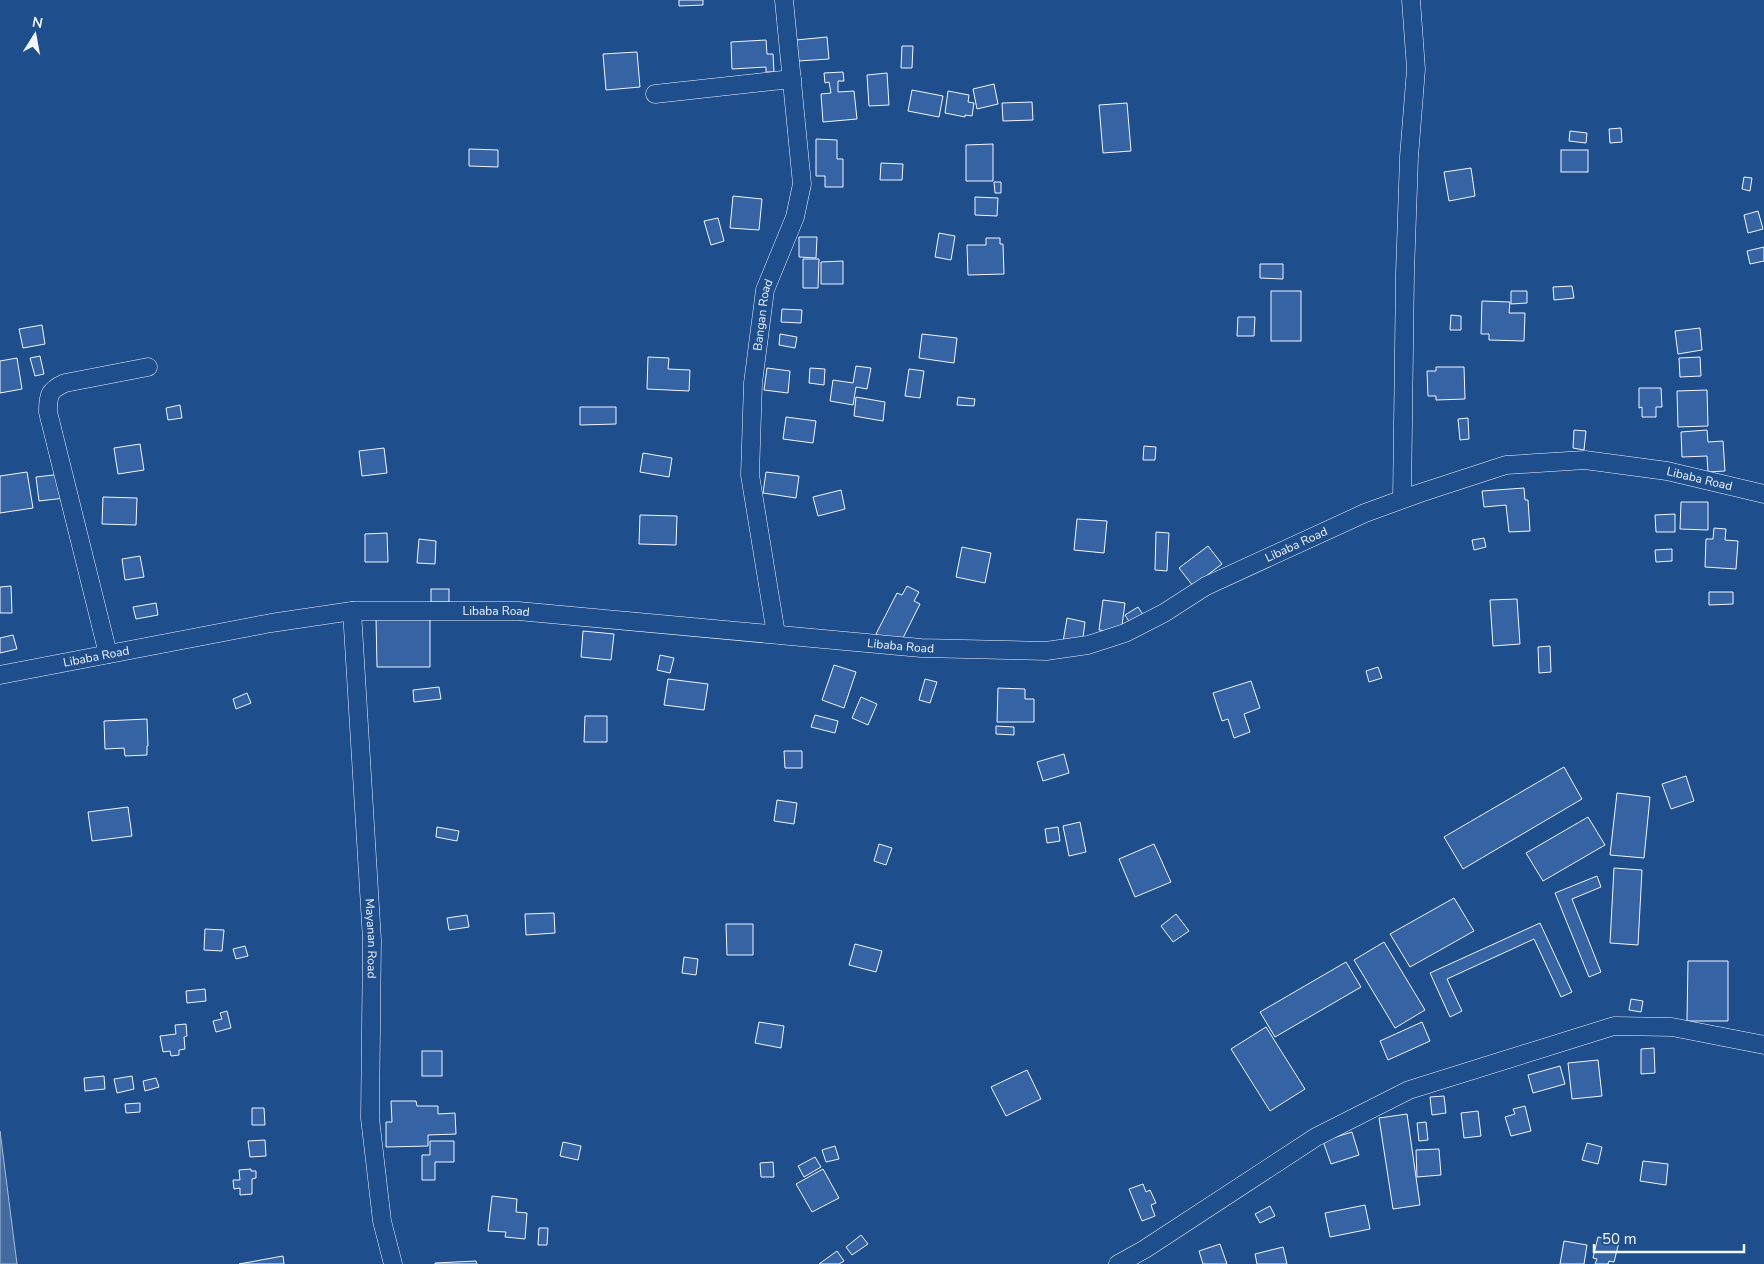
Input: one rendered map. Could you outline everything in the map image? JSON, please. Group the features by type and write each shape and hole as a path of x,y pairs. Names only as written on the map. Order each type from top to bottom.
{"street":[{"name":"Bangan Road","path":"776,634 750,475 753,383 764,290 795,217 802,184 784,0"},
{"path":"1402,499 1404,273 1409,156 1416,69 1410,0"},
{"path":"655,94 792,79"},
{"path":"108,654 48,412 48,403 50,394 55,388 65,383 148,367"},
{"name":"Libaba Road","path":"0,675 271,623 352,611 518,611 921,648 1046,651 1088,645 1125,633 1164,613 1206,586 1365,513 1506,465 1584,460 1667,471 1764,494"},
{"name":"Mayanan Road","path":"352,611 372,940 370,1118 382,1221 393,1264"},
{"path":"1118,1264 1145,1249 1316,1136 1410,1090 1614,1026 1672,1026 1764,1045"}],"water":[{"path":"0,1131 17,1264 0,1264"}],"building":[{"path":"679,0 703,0 703,5 679,6"},
{"path":"827,37 829,59 798,61 796,40"},
{"path":"766,40 767,54 773,54 774,72 766,72 766,67 732,69 731,42"},
{"path":"902,46 913,46 912,68 901,68"},
{"path":"637,52 640,87 606,90 603,54"},
{"path":"843,72 844,81 838,81 838,92 854,91 857,119 823,122 821,94 831,93 829,82 825,83 824,73"},
{"path":"887,73 889,105 869,106 867,75"},
{"path":"994,84 998,104 977,109 973,89"},
{"path":"912,90 943,96 939,117 908,111"},
{"path":"948,91 969,95 968,102 974,103 972,116 965,115 965,117 945,113"},
{"path":"1032,102 1033,120 1003,121 1002,103"},
{"path":"1127,103 1131,151 1103,153 1099,105"},
{"path":"1621,128 1622,142 1610,143 1609,129"},
{"path":"1570,131 1587,133 1586,143 1569,141"},
{"path":"816,139 837,140 837,159 843,159 843,187 825,187 825,176 816,176"},
{"path":"993,144 993,181 966,181 966,145"},
{"path":"469,149 498,150 498,167 469,166"},
{"path":"1561,150 1588,150 1588,172 1561,172"},
{"path":"881,163 903,164 902,180 880,180"},
{"path":"1471,168 1475,196 1449,201 1444,172"},
{"path":"1744,177 1752,178 1750,191 1742,189"},
{"path":"994,182 1001,182 1001,193 995,193"},
{"path":"733,196 762,199 759,230 730,228"},
{"path":"975,197 998,198 997,216 975,215"},
{"path":"1758,211 1763,229 1748,233 1744,215"},
{"path":"718,218 724,241 711,245 704,221"},
{"path":"939,233 955,236 951,260 935,257"},
{"path":"799,237 817,237 816,258 799,257"},
{"path":"986,238 1000,238 1000,244 1003,244 1004,274 968,275 967,245 986,245"},
{"path":"1764,247 1764,261 1750,264 1747,251"},
{"path":"803,259 819,259 818,288 803,288"},
{"path":"843,261 843,284 821,284 821,262"},
{"path":"1260,264 1283,264 1283,279 1260,278"},
{"path":"1572,286 1574,298 1554,300 1553,287"},
{"path":"1271,291 1301,291 1301,341 1271,341"},
{"path":"1511,291 1527,291 1527,303 1511,304"},
{"path":"1482,301 1510,302 1509,313 1525,313 1524,341 1489,340 1489,334 1481,334"},
{"path":"782,309 802,310 801,323 781,322"},
{"path":"1451,315 1461,316 1461,330 1450,330"},
{"path":"1238,317 1255,317 1254,336 1237,336"},
{"path":"42,325 45,344 23,348 19,329"},
{"path":"1700,328 1702,350 1678,354 1675,331"},
{"path":"780,334 797,337 795,348 779,345"},
{"path":"922,334 957,338 954,363 919,358"},
{"path":"40,356 44,374 35,376 30,358"},
{"path":"648,357 669,358 668,369 690,370 689,391 647,389"},
{"path":"1700,357 1701,376 1680,377 1679,358"},
{"path":"17,358 22,389 0,393 0,361"},
{"path":"856,366 871,368 867,389 856,387 853,405 830,401 833,380 853,383"},
{"path":"1436,367 1464,367 1465,399 1436,400 1436,396 1428,396 1427,371 1436,371"},
{"path":"767,368 790,371 788,393 764,390"},
{"path":"810,368 825,369 824,385 809,383"},
{"path":"909,369 924,371 920,398 905,396"},
{"path":"1639,388 1661,388 1662,407 1656,407 1656,417 1642,417 1642,407 1639,408"},
{"path":"1707,390 1708,426 1678,427 1677,391"},
{"path":"856,397 885,402 883,421 854,416"},
{"path":"958,397 975,399 974,406 957,405"},
{"path":"180,405 182,418 168,420 166,408"},
{"path":"580,407 616,407 616,424 580,425"},
{"path":"786,417 816,421 813,443 783,439"},
{"path":"1468,418 1469,439 1460,440 1458,419"},
{"path":"1574,430 1586,431 1584,450 1573,448"},
{"path":"1707,430 1708,442 1723,441 1725,471 1708,472 1707,456 1682,457 1681,432"},
{"path":"140,444 144,470 118,474 114,448"},
{"path":"1144,446 1156,447 1155,460 1143,460"},
{"path":"384,448 387,473 362,476 359,451"},
{"path":"643,453 672,458 669,477 640,472"},
{"path":"27,472 33,508 0,513 0,476"},
{"path":"766,472 799,476 796,498 763,493"},
{"path":"62,474 65,498 39,501 36,477"},
{"path":"1524,488 1525,500 1528,500 1530,531 1509,532 1506,505 1484,507 1482,491"},
{"path":"841,490 845,509 818,516 813,497"},
{"path":"103,497 137,498 136,525 102,524"},
{"path":"1681,502 1708,502 1708,530 1680,529"},
{"path":"1675,514 1675,532 1656,532 1655,515"},
{"path":"640,515 677,516 676,545 639,544"},
{"path":"1077,519 1107,521 1104,553 1074,550"},
{"path":"1714,528 1726,529 1725,540 1738,541 1736,569 1705,567 1706,539 1713,539"},
{"path":"1156,532 1169,533 1167,571 1155,570"},
{"path":"387,533 388,562 365,562 365,534"},
{"path":"1484,538 1486,547 1474,550 1472,540"},
{"path":"419,539 436,541 435,564 417,563"},
{"path":"1208,546 1222,564 1193,586 1179,568"},
{"path":"962,547 991,553 985,583 956,577"},
{"path":"1672,549 1672,561 1656,562 1655,550"},
{"path":"140,556 144,577 125,580 122,559"},
{"path":"11,586 12,613 0,613 0,587"},
{"path":"907,586 919,592 914,601 920,604 899,646 876,634 897,593 902,595"},
{"path":"431,589 449,589 449,602 431,602"},
{"path":"1709,592 1733,592 1733,604 1709,605"},
{"path":"1517,599 1520,644 1493,646 1490,600"},
{"path":"1103,600 1125,603 1121,633 1099,630"},
{"path":"156,603 158,615 136,619 133,607"},
{"path":"1138,607 1146,619 1133,628 1125,615"},
{"path":"430,616 430,667 377,667 376,617"},
{"path":"1067,618 1085,622 1082,645 1063,642"},
{"path":"583,631 614,634 611,660 581,657"},
{"path":"13,635 17,649 0,653 0,638"},
{"path":"1550,646 1551,672 1539,673 1538,647"},
{"path":"660,655 674,658 670,673 657,670"},
{"path":"834,665 856,672 844,708 822,700"},
{"path":"1378,667 1382,678 1369,682 1366,671"},
{"path":"668,679 708,684 704,710 664,705"},
{"path":"925,679 937,682 930,703 919,700"},
{"path":"1251,681 1260,708 1244,714 1250,732 1234,738 1228,719 1222,721 1213,693"},
{"path":"439,687 441,699 414,702 413,690"},
{"path":"998,688 1025,689 1025,699 1034,699 1034,722 997,722"},
{"path":"247,693 251,703 236,709 233,699"},
{"path":"861,697 877,704 868,725 852,718"},
{"path":"815,715 838,721 835,733 811,727"},
{"path":"585,716 607,716 607,742 584,742"},
{"path":"147,719 147,755 125,756 124,748 105,749 104,721"},
{"path":"996,726 1014,727 1014,735 996,734"},
{"path":"784,751 802,751 802,768 785,768"},
{"path":"1064,754 1069,773 1043,781 1037,762"},
{"path":"1564,767 1582,799 1463,869 1444,837"},
{"path":"1686,776 1694,801 1671,809 1662,784"},
{"path":"1617,793 1650,797 1644,858 1610,855"},
{"path":"777,800 797,803 794,824 774,821"},
{"path":"128,807 132,836 92,841 88,812"},
{"path":"1588,817 1605,845 1543,881 1526,853"},
{"path":"1080,822 1086,852 1069,856 1063,826"},
{"path":"437,827 459,831 457,841 436,837"},
{"path":"1058,827 1060,841 1047,843 1045,829"},
{"path":"879,844 892,848 886,865 874,861"},
{"path":"1154,844 1171,882 1135,897 1119,859"},
{"path":"1614,868 1642,870 1638,945 1610,943"},
{"path":"1597,876 1601,887 1572,899 1601,972 1589,977 1555,893"},
{"path":"1454,898 1474,931 1410,967 1390,934"},
{"path":"554,913 555,933 526,935 525,914"},
{"path":"1176,914 1189,931 1173,942 1161,926"},
{"path":"467,915 469,927 449,930 447,918"},
{"path":"1540,923 1572,992 1561,997 1534,939 1447,979 1462,1011 1450,1017 1430,973"},
{"path":"726,924 753,924 753,955 727,955"},
{"path":"205,929 224,930 222,951 204,950"},
{"path":"1384,942 1425,1010 1395,1028 1354,960"},
{"path":"855,944 882,951 876,972 849,965"},
{"path":"245,946 248,956 236,959 233,949"},
{"path":"684,957 698,959 696,975 682,973"},
{"path":"1688,961 1728,961 1728,1021 1687,1021"},
{"path":"1346,962 1361,987 1275,1037 1260,1012"},
{"path":"205,989 206,1001 187,1003 186,991"},
{"path":"1631,999 1643,1001 1641,1012 1629,1010"},
{"path":"227,1011 231,1028 216,1032 213,1021 222,1019 220,1013"},
{"path":"759,1022 784,1026 781,1048 755,1043"},
{"path":"1422,1022 1430,1041 1388,1060 1380,1041"},
{"path":"186,1024 185,1049 179,1050 179,1055 171,1056 170,1051 163,1052 160,1036 176,1034 175,1025"},
{"path":"1266,1027 1305,1089 1270,1111 1231,1049"},
{"path":"1654,1048 1655,1073 1641,1074 1641,1049"},
{"path":"422,1051 442,1051 442,1076 422,1076"},
{"path":"1598,1060 1602,1096 1572,1099 1568,1063"},
{"path":"1560,1066 1565,1084 1533,1093 1528,1075"},
{"path":"1027,1070 1041,1099 1006,1116 991,1087"},
{"path":"104,1076 105,1089 85,1091 84,1078"},
{"path":"132,1076 134,1089 117,1093 114,1079"},
{"path":"156,1078 159,1087 145,1091 143,1081"},
{"path":"1444,1096 1446,1113 1432,1115 1430,1097"},
{"path":"391,1101 416,1101 417,1106 438,1106 438,1114 455,1113 456,1134 428,1135 428,1146 386,1147 386,1122 392,1122"},
{"path":"140,1103 140,1112 126,1113 125,1104"},
{"path":"1525,1106 1531,1131 1511,1136 1505,1117 1515,1114 1513,1109"},
{"path":"252,1108 264,1108 265,1125 252,1125"},
{"path":"1478,1111 1481,1136 1464,1138 1461,1113"},
{"path":"1407,1114 1420,1205 1393,1209 1379,1118"},
{"path":"1426,1122 1428,1140 1419,1141 1417,1123"},
{"path":"1352,1132 1359,1155 1331,1164 1323,1141"},
{"path":"265,1140 266,1156 250,1157 248,1141"},
{"path":"430,1141 454,1141 454,1162 435,1162 435,1180 422,1180 422,1155 430,1155"},
{"path":"563,1142 581,1146 578,1160 560,1156"},
{"path":"1587,1143 1602,1147 1598,1164 1582,1160"},
{"path":"835,1146 839,1159 826,1162 822,1150"},
{"path":"1439,1149 1441,1175 1417,1177 1416,1150"},
{"path":"815,1157 821,1167 804,1177 798,1166"},
{"path":"1643,1161 1668,1164 1666,1185 1640,1181"},
{"path":"773,1162 774,1177 761,1177 760,1163"},
{"path":"251,1169 251,1171 256,1171 256,1178 252,1179 252,1194 240,1195 240,1188 234,1189 233,1180 240,1180 239,1170"},
{"path":"823,1169 839,1198 812,1212 796,1184"},
{"path":"1143,1184 1146,1192 1150,1190 1156,1203 1151,1205 1155,1216 1142,1221 1129,1189"},
{"path":"492,1196 517,1199 516,1212 527,1213 525,1239 505,1237 506,1232 488,1231"},
{"path":"1365,1205 1370,1229 1330,1237 1325,1213"},
{"path":"1270,1206 1275,1216 1260,1223 1255,1214"},
{"path":"539,1228 548,1228 547,1245 538,1245"},
{"path":"861,1235 868,1244 852,1255 846,1247"},
{"path":"1598,1237 1619,1242 1614,1262 1609,1261 1608,1264 1595,1264 1597,1259 1593,1258"},
{"path":"1564,1241 1587,1245 1584,1264 1560,1264"},
{"path":"1220,1244 1227,1264 1203,1264 1199,1251"},
{"path":"1283,1247 1287,1264 1257,1264 1255,1254"},
{"path":"837,1251 844,1261 839,1264 819,1264"},
{"path":"283,1256 284,1264 239,1264"},
{"path":"476,1261 477,1264 435,1264 435,1263"}]}
